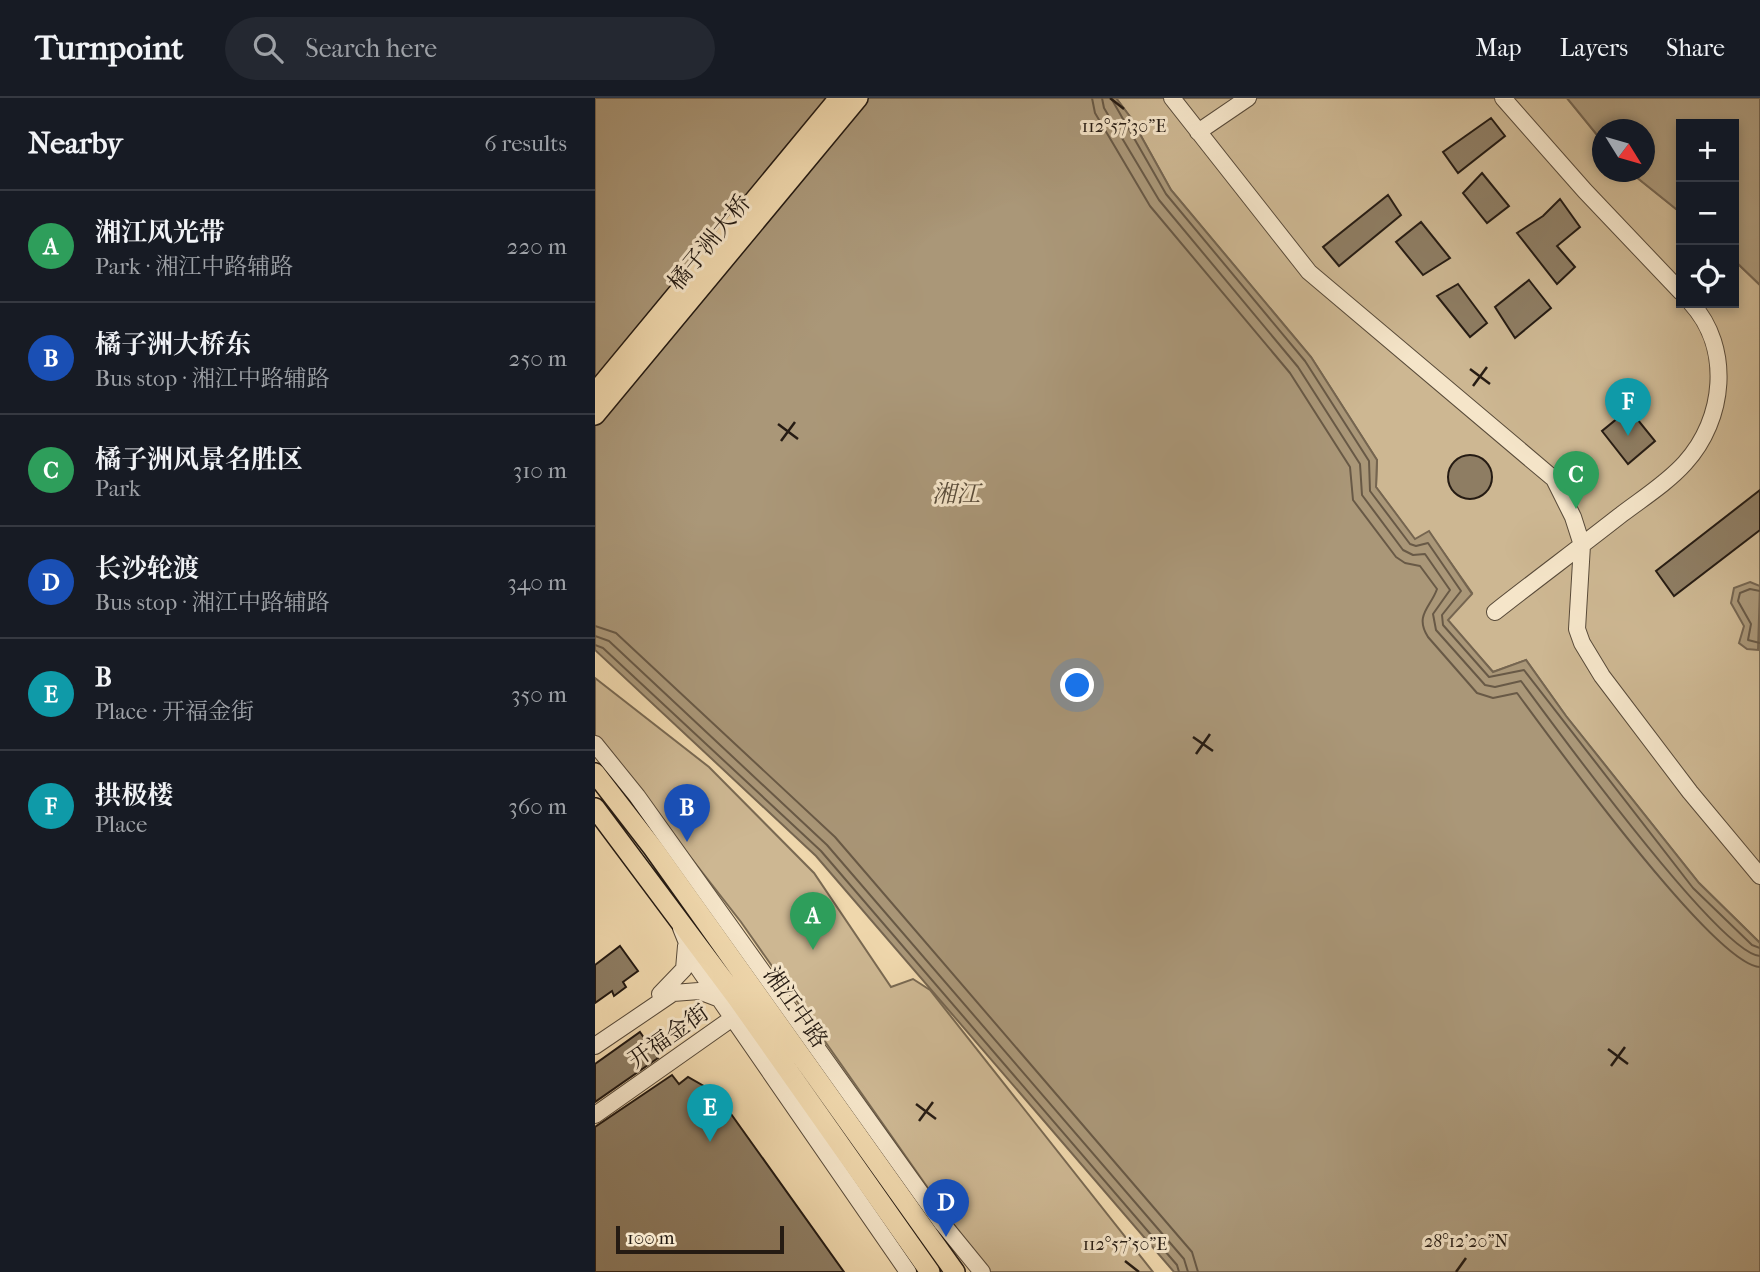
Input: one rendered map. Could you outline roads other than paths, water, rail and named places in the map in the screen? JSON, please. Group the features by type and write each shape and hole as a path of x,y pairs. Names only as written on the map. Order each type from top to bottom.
{"main road":[{"name":"橘子洲大桥","path":"595,393 839,98"},
{"name":"橘子洲大桥","path":"595,415 858,98"},
{"name":"湘江中路","path":"595,773 653,848 955,1272"},
{"name":"湘江中路","path":"595,808 677,915 930,1272"},
{"path":"595,817 616,834"}],"street":[{"path":"1172,98 1309,272 1554,479 1573,517 1582,545 1577,629 1581,643 1602,676 1690,792 1760,876"},
{"path":"1198,132 1248,98"},
{"path":"1503,98 1585,191 1676,287"},
{"path":"1495,612 1685,463 1702,439 1719,380 1719,356 1708,324 1695,308"},
{"path":"595,744 637,796 942,1223 982,1272"},
{"path":"595,828 616,834"},
{"name":"湘江中路","path":"677,915 686,944 720,999 908,1272"},
{"path":"595,1040 674,982 687,960 686,944"},
{"path":"595,1046 673,993 699,991 720,999"},
{"name":"开福金街","path":"595,1115 733,1017"}],"water":[{"name":"湘江","path":"595,98 1116,98 1131,118 1171,190 1311,357 1377,460 1376,487 1415,539 1429,531 1472,594 1448,620 1493,672 1526,660 1566,716 1699,883 1760,943 1760,1272 1174,1272 816,856 595,650"},
{"path":"1567,98 1760,98 1760,285 1739,265 1739,119 1676,119 1676,209 1642,182 1655,182 1655,119 1592,119 1592,129"},
{"path":"1750,582 1760,586 1758,650 1747,649 1739,643 1744,626 1731,603 1734,588"}],"place":[{"name":"拱极楼","path":"1628,436"},
{"name":"橘子洲风景名胜区","path":"1576,509"},
{"name":"橘子洲大桥东","path":"687,842"},
{"name":"湘江风光带","path":"813,950"},
{"name":"B","path":"710,1142"},
{"name":"长沙轮渡","path":"946,1237"}]}
